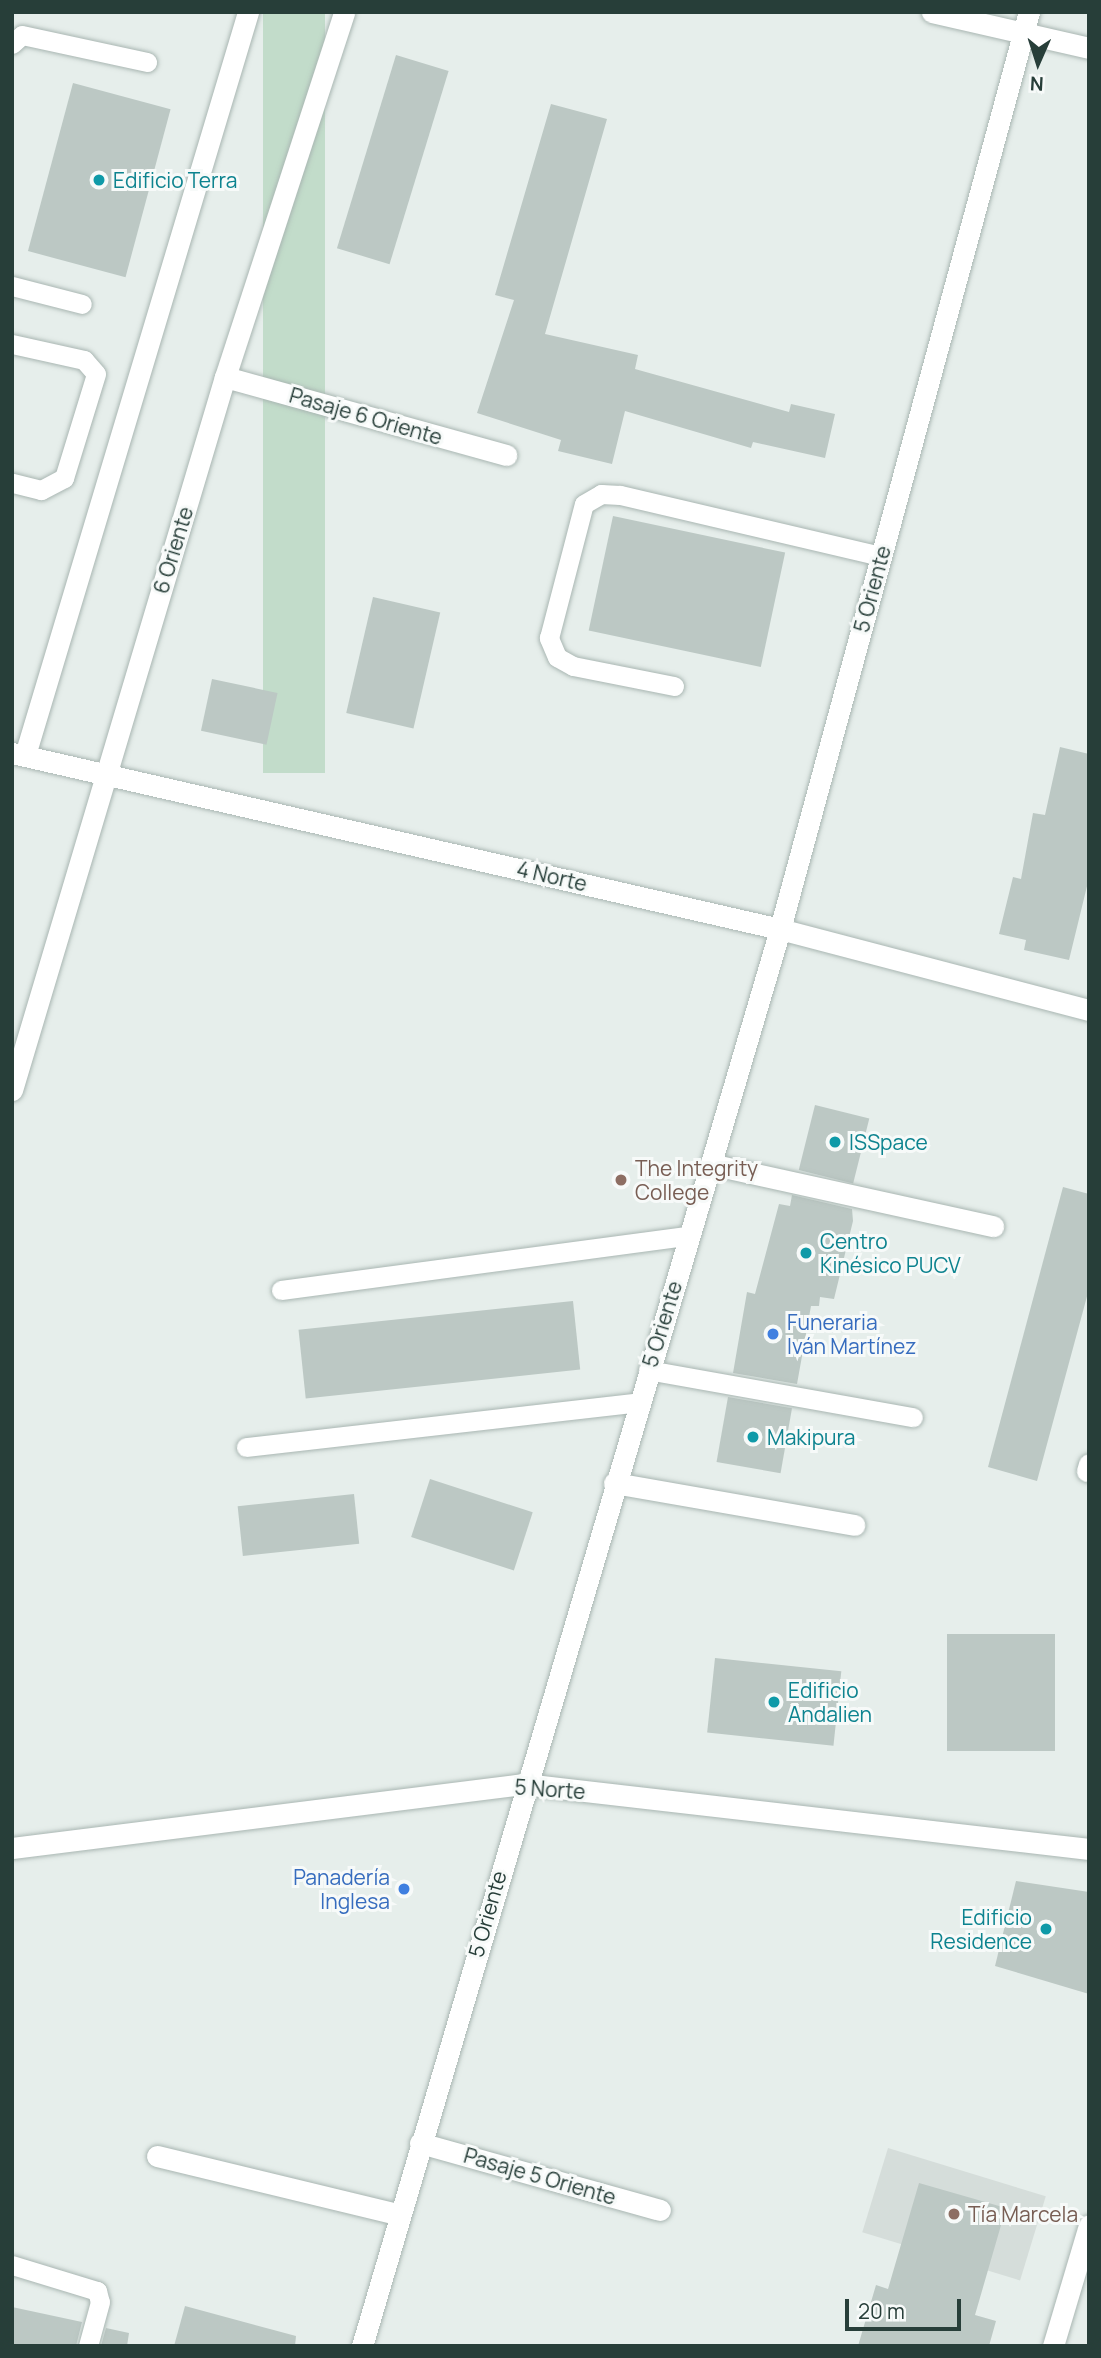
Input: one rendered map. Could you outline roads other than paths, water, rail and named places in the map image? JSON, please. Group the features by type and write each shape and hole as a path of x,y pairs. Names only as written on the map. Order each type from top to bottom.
{"street":[{"path":"19,754 248,12"},
{"name":"6 Oriente","path":"12,1090 104,774 225,377 344,12"},
{"path":"932,12 1026,22 1089,48"},
{"name":"5 Oriente","path":"366,2345 420,2143 524,1784 780,929 1026,22"},
{"name":"Pasaje 6 Oriente","path":"225,377 506,455"},
{"name":"4 Norte","path":"19,754 780,929 1089,1010"},
{"path":"710,1164 993,1226"},
{"path":"614,1483 854,1525"},
{"name":"5 Norte","path":"12,1848 524,1784 1089,1849"},
{"name":"Pasaje 5 Oriente","path":"420,2143 660,2210"},
{"path":"157,2156 400,2215"},
{"path":"1053,2346 1089,2225"}],"lane":[{"path":"12,44 22,35 147,62"},
{"path":"12,286 82,304"},
{"path":"12,344 84,360 96,374 64,478 41,489 12,483"},
{"path":"674,686 573,666 556,657 550,638 584,504 601,494 620,495 881,556"},
{"path":"282,1290 688,1236"},
{"path":"648,1370 913,1417"},
{"path":"246,1447 639,1402"},
{"path":"12,2265 97,2291 100,2302 88,2346"}],"place":[{"name":"Edificio Terra","path":"99,180"},
{"name":"ISSpace","path":"835,1142"},
{"name":"The Integrity College","path":"621,1180"},
{"name":"Centro Kinésico PUCV","path":"806,1253"},
{"name":"Funeraria Iván Martínez","path":"773,1334"},
{"name":"Makipura","path":"753,1437"},
{"name":"Edificio Andalien","path":"774,1702"},
{"name":"Panadería Inglesa","path":"404,1889"},
{"name":"Edificio Residence","path":"1046,1929"},
{"name":"Tía Marcela","path":"954,2214"}]}
